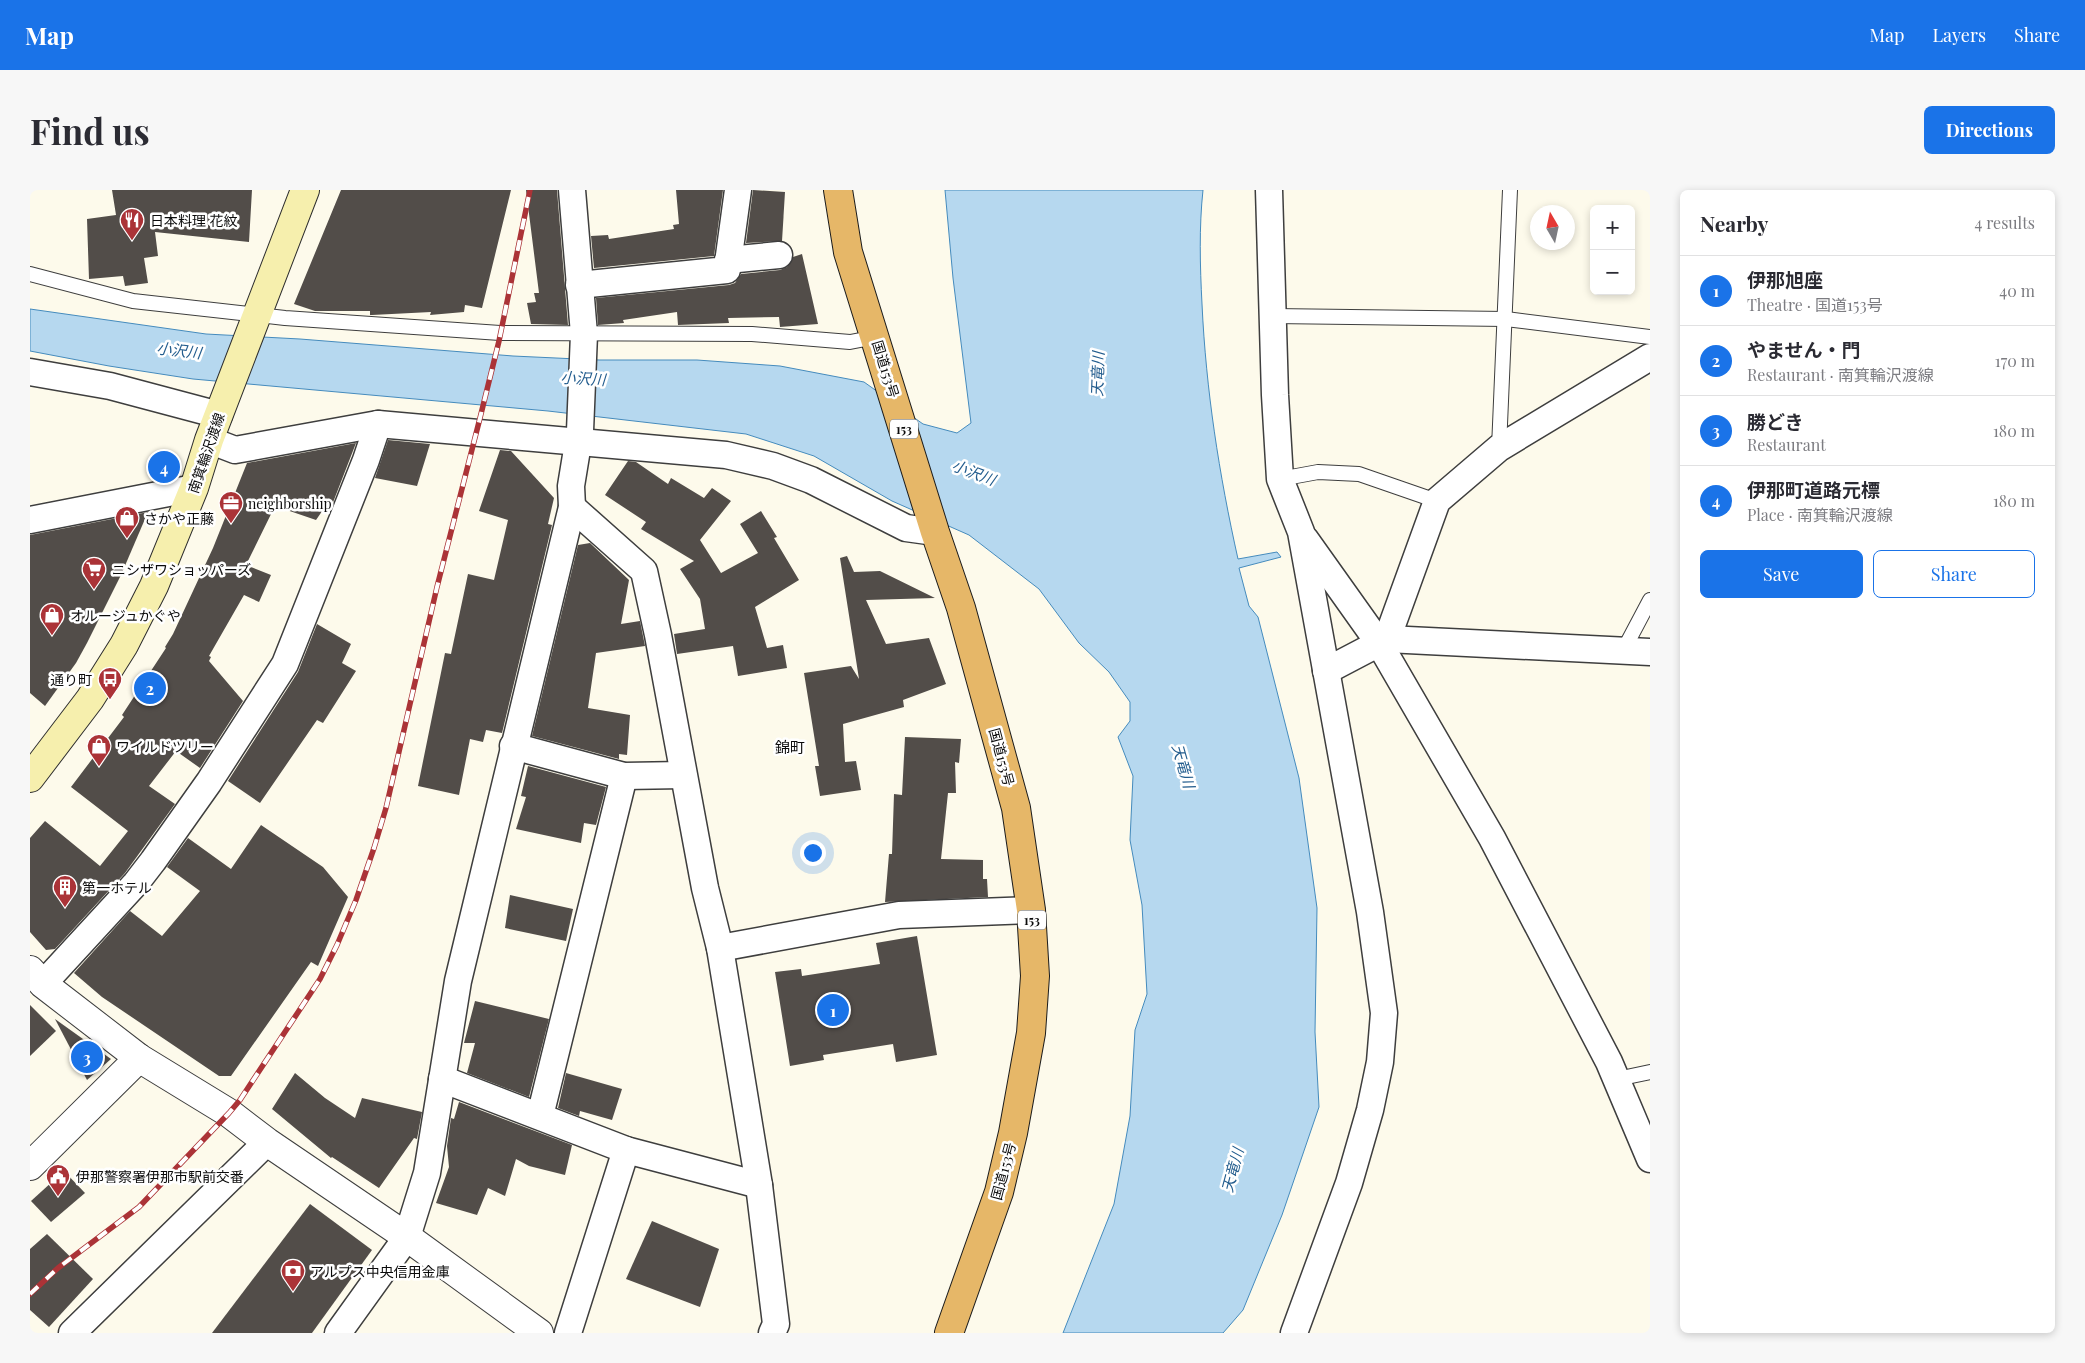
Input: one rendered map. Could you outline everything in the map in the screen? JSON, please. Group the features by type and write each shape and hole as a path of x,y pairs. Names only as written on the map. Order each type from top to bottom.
{"highway":[{"name":"国道153号","path":"838,190 848,252 961,608 1016,808 1031,910 1035,976 1031,1033 1013,1133 998,1192 949,1333"}],"main road":[{"name":"南箕輪沢渡線","path":"30,778 90,699 124,645 154,586 194,488 209,440 305,190"}],"street":[{"path":"338,1333 408,1237 427,1173 458,981 513,746 572,508 570,486 579,436 584,338 572,190"},
{"path":"579,285 727,270 738,190"},
{"path":"1269,190 1272,316 1280,480 1301,532 1370,912 1384,1013 1380,1062 1370,1110 1349,1183 1294,1333"},
{"path":"728,260 779,255"},
{"path":"1383,641 1437,501 1499,448 1650,357"},
{"path":"30,372 223,405"},
{"path":"378,424 366,460 285,664 209,782 147,868 110,912 36,976 139,1058 229,1113 267,1142 408,1237 539,1333"},
{"path":"209,440 234,450 378,424 579,436 726,455 773,466 811,480 906,528 932,521"},
{"path":"30,520 194,488"},
{"path":"572,508 644,572 658,634 705,888 720,948 759,1185 776,1324 772,1333"},
{"path":"1301,532 1383,641 1492,838 1617,1079 1649,1153"},
{"path":"1326,671 1383,641 1650,652"},
{"path":"513,746 624,776 683,775"},
{"path":"540,1116 624,776"},
{"path":"720,948 899,915 1031,910"},
{"path":"30,1166 139,1058"},
{"path":"442,1080 626,1150 759,1185"},
{"path":"72,1333 267,1142"},
{"path":"568,1333 626,1150"}],"lane":[{"path":"1499,448 1510,190"},
{"path":"30,274 133,301 255,320 584,338 752,334 878,343"},
{"path":"1272,316 1506,319 1650,337"},
{"path":"1280,480 1318,472 1359,474 1437,501"},
{"path":"1622,651 1650,600"},
{"path":"1617,1079 1650,1072"}],"water":[{"path":"945,190 1203,190 1200,247 1201,290 1210,400 1219,464 1238,559 1277,552 1281,557 1239,568 1249,606 1258,617 1299,778 1317,908 1315,1032 1319,1107 1282,1215 1243,1310 1223,1333 1063,1333 1114,1204 1130,1116 1135,1030 1147,994 1142,905 1130,840 1133,776 1118,737 1130,721 1130,702 1109,672 1079,643 1039,589 969,535 892,501 814,456 746,434 548,411 193,379 30,351 30,309 206,334 300,339 513,356 599,360 697,360 780,366 864,382 923,424 957,433 971,423 953,278"}],"building":[{"path":"112,190 252,190 249,242 155,232 158,256 144,258 148,283 125,286 123,276 89,279 87,219 116,215"},
{"path":"341,190 511,190 482,308 465,305 464,312 430,315 431,312 370,315 370,311 315,311 294,304"},
{"path":"526,190 557,190 568,325 531,324 527,303 536,302 534,293 539,293"},
{"path":"676,190 723,190 714,256 594,268 591,236 608,235 609,239 674,229 673,225 679,224"},
{"path":"753,190 785,192 782,241 746,243"},
{"path":"802,254 818,324 780,327 779,317 728,318 729,323 678,325 677,312 623,320 624,323 598,325 596,298 729,285 735,283 741,274 780,270 787,267 793,257"},
{"path":"388,440 430,444 417,486 375,478"},
{"path":"356,443 332,505 327,504 316,520 275,506 246,565 271,575 259,602 244,595 209,656 211,657 209,661 243,701 200,768 176,751 149,786 175,804 125,873 55,949 46,950 30,932 30,838 45,821 100,866 128,831 71,787 124,717 122,715 166,648 213,548 247,463"},
{"path":"500,450 511,451 554,498 548,524 552,525 502,733 486,730 483,742 470,739 459,795 418,786 445,653 451,654 468,574 494,580 508,520 479,511"},
{"path":"628,461 636,462 668,484 671,478 704,498 712,488 731,501 700,540 721,573 758,553 740,524 761,511 777,537 774,538 799,580 755,607 767,648 783,645 787,668 738,676 733,646 677,654 674,634 705,629 700,599 680,569 694,561 641,529 646,522 605,495"},
{"path":"148,512 121,575 87,643 76,663 45,706 30,693 30,535"},
{"path":"590,543 629,580 621,624 640,621 645,646 596,653 588,708 630,715 627,755 619,754 619,759 532,736 578,545"},
{"path":"847,556 854,572 880,571 935,598 866,600 886,644 929,638 946,684 903,700 904,707 843,724 845,762 856,761 861,790 820,796 815,766 819,766 804,673 851,666 859,679 840,558"},
{"path":"317,624 351,644 342,663 356,671 323,723 317,720 260,803 228,781 298,672"},
{"path":"905,737 961,739 959,763 955,762 956,793 948,793 941,859 983,860 983,879 987,879 988,897 885,902 889,854 892,854 894,794 902,795"},
{"path":"528,766 606,787 596,825 584,823 581,843 516,829 526,797 521,796"},
{"path":"261,825 323,867 348,897 318,966 311,962 231,1076 219,1076 102,997 74,973 130,911 162,936 200,891 167,867 188,838 231,869"},
{"path":"510,895 573,909 566,941 505,928"},
{"path":"917,936 937,1055 896,1062 893,1044 823,1055 824,1060 790,1066 775,972 801,969 802,976 880,964 876,943"},
{"path":"475,1001 549,1019 529,1097 467,1073 475,1043 464,1043"},
{"path":"30,1005 56,1031 30,1056"},
{"path":"55,1019 111,1059 87,1080"},
{"path":"295,1073 325,1098 355,1118 362,1098 422,1112 417,1139 414,1138 379,1188 331,1158 272,1109"},
{"path":"566,1073 622,1089 612,1120 580,1111 579,1116 558,1108"},
{"path":"459,1102 572,1145 565,1175 529,1166 516,1159 505,1196 488,1188 477,1215 436,1203 449,1167 447,1146 451,1118 454,1119"},
{"name":"伊那警察署伊那市駅前交番","path":"64,1171 85,1193 51,1222 31,1201"},
{"name":"アルプス中央信用金庫","path":"310,1204 372,1250 312,1333 212,1333"},
{"path":"652,1221 719,1249 700,1307 626,1279"},
{"path":"47,1234 93,1279 49,1327 30,1310 30,1249"}],"railway":[{"path":"30,1294 58,1268 139,1207 229,1113 240,1100 320,979 337,945 356,900 386,808 437,587 499,341 530,190"}],"place":[{"name":"日本料理 花紋","path":"132,241"},
{"name":"伊那町道路元標","path":"164,467"},
{"name":"neighborship","path":"231,524"},
{"name":"さかや正藤","path":"127,539"},
{"name":"ニシザワショッパーズ","path":"94,590"},
{"name":"オルージュかぐや","path":"52,636"},
{"name":"やません・門","path":"150,688"},
{"name":"通り町","path":"110,700"},
{"name":"ワイルドツリー","path":"99,767"},
{"name":"第一ホテル","path":"65,908"},
{"name":"伊那旭座","path":"833,1010"},
{"name":"勝どき","path":"87,1057"},
{"name":"伊那警察署伊那市駅前交番","path":"58,1197"},
{"name":"アルプス中央信用金庫","path":"293,1292"}],"district":[{"name":"錦町","path":"790,747"}],"water label":[{"name":"小沢川","path":"179,350"},
{"name":"天竜川","path":"1097,374"},
{"name":"小沢川","path":"583,378"},
{"name":"小沢川","path":"974,472"},
{"name":"天竜川","path":"1184,766"},
{"name":"天竜川","path":"1232,1170"}]}
